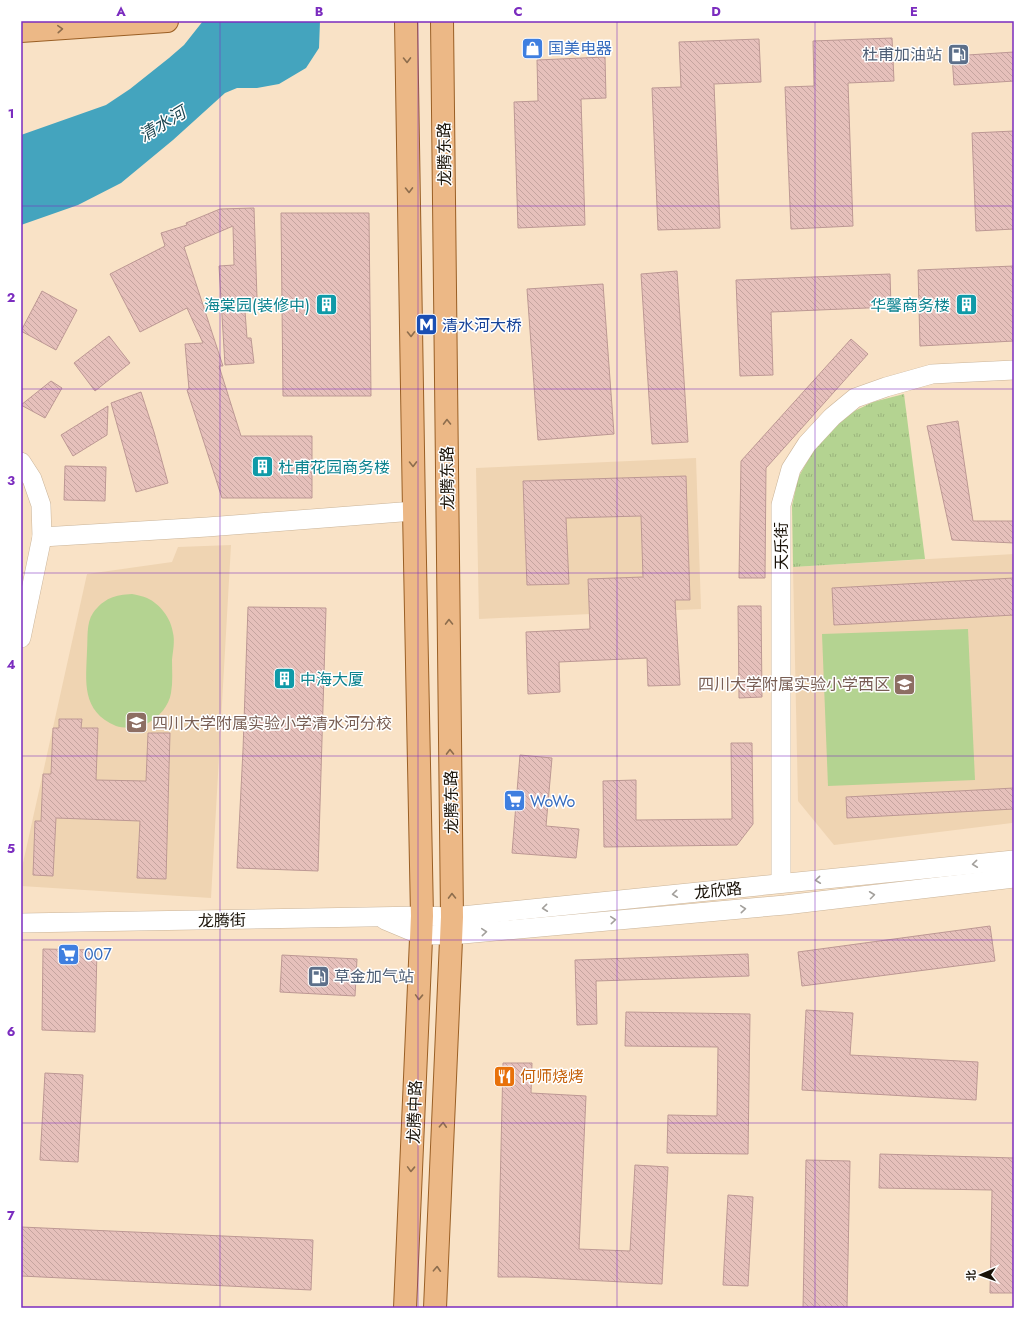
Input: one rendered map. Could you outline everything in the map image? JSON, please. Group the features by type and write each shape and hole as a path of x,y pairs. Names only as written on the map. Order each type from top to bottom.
{"main road":[{"path":"21,31 167,21"},
{"name":"龙腾东路","path":"406,21 422,925"},
{"name":"龙腾东路","path":"442,21 452,926"},
{"name":"龙腾中路","path":"405,1308 422,925"},
{"name":"龙腾中路","path":"435,1308 452,926"}],"street":[{"name":"天乐街","path":"781,883 781,505 791,469 807,444 832,417 854,398 932,374 1014,370"},
{"path":"21,462 32,479 41,505 42,537 21,638"},
{"path":"42,537 207,527 414,511"},
{"name":"龙欣路","path":"422,925 452,926 781,883 1014,860"},
{"path":"452,926 785,905 1014,878"},
{"name":"龙腾街","path":"21,923 378,917 422,925"}],"shaded area":[{"path":"696,458 701,609 479,619 476,468"},
{"name":"四川大学附属实验小学清水河分校","path":"231,545 211,898 21,886 21,872 87,574 172,562 178,547"},
{"name":"四川大学附属实验小学西区","path":"1014,554 1014,821 1012,823 834,845 798,801 793,567"}],"green space":[{"path":"904,394 925,559 793,567 792,506 798,478 817,444 840,418 873,402"},
{"path":"132,594 145,597 152,601 164,612 170,622 174,639 172,685 170,698 163,711 156,718 140,726 124,728 116,726 105,720 91,704 88,694 86,674 88,631 89,621 93,613 101,604 115,596"},
{"path":"968,629 975,780 828,786 822,634"}],"water":[{"name":"清水河","path":"203,21 320,21 319,48 306,68 279,84 257,88 237,88 225,93 173,140 121,183 78,205 21,225 21,135 106,105 130,89 169,58 184,45"}],"building":[{"path":"892,38 894,81 848,83 853,226 791,229 785,87 814,86 813,41"},
{"path":"759,39 761,82 714,84 720,228 658,230 652,88 681,87 679,42"},
{"path":"1014,52 1014,81 954,85 952,56"},
{"path":"605,57 606,98 581,99 585,225 518,228 514,102 538,101 537,60"},
{"path":"1014,131 1014,229 976,231 972,133"},
{"path":"254,208 257,298 244,298 247,338 251,338 254,363 225,365 219,266 234,265 233,226 184,247 223,366 219,366 241,436 312,436 312,498 222,498 187,390 189,389 185,344 203,343 187,308 140,332 110,274 165,246 161,233 187,225 186,223 220,209"},
{"name":"海棠园(装修中)","path":"281,213 369,213 371,396 283,396"},
{"name":"华馨商务楼","path":"1014,266 1014,341 920,346 918,270"},
{"path":"677,271 688,442 652,444 641,274"},
{"path":"890,274 891,307 771,312 773,375 740,376 736,280"},
{"path":"603,284 614,434 538,440 527,289"},
{"path":"42,291 77,310 56,350 21,331"},
{"path":"109,336 130,363 95,391 74,363"},
{"path":"851,339 868,354 766,468 765,578 739,578 741,461"},
{"path":"51,381 62,388 45,418 21,405"},
{"path":"141,392 168,483 136,492 111,403"},
{"path":"108,406 107,435 73,456 61,435"},
{"path":"958,421 973,521 1014,521 1014,543 952,540 927,426"},
{"path":"65,466 106,467 105,501 64,500"},
{"path":"686,476 690,600 675,600 680,685 648,686 647,658 559,662 560,692 528,694 526,632 590,629 588,579 643,577 641,516 566,518 569,584 527,585 523,481"},
{"path":"1014,578 1014,615 834,625 832,588"},
{"path":"738,606 761,606 762,697 739,698"},
{"name":"中海大厦","path":"248,607 326,608 318,871 237,868"},
{"path":"59,719 82,719 81,728 98,728 96,780 146,781 148,733 170,733 166,879 137,878 140,821 56,818 53,876 33,875 35,821 41,821 43,774 51,774 53,728 59,728"},
{"path":"731,743 752,743 753,824 737,845 604,847 603,781 636,780 636,820 732,819"},
{"path":"520,755 552,758 546,826 579,829 576,858 512,853"},
{"path":"1014,788 1014,809 847,818 846,797"},
{"path":"990,926 995,961 802,986 798,952"},
{"path":"43,949 97,950 95,1032 42,1030"},
{"path":"748,954 749,976 596,981 597,1024 577,1025 575,960"},
{"name":"草金加气站","path":"282,955 357,959 355,996 280,992"},
{"path":"806,1010 853,1013 850,1055 978,1062 976,1100 802,1090"},
{"path":"626,1012 750,1014 748,1154 667,1153 668,1115 717,1116 718,1047 625,1046"},
{"path":"503,1063 532,1063 531,1093 586,1096 579,1249 630,1251 635,1165 668,1167 662,1284 498,1277"},
{"path":"45,1073 83,1075 78,1162 40,1160"},
{"path":"880,1154 1014,1158 1014,1293 990,1293 992,1190 879,1188"},
{"path":"806,1160 850,1161 847,1308 803,1308"},
{"path":"728,1195 753,1197 748,1286 723,1285"},
{"path":"21,1227 313,1240 311,1290 21,1276"}],"place":[{"name":"国美电器","path":"532,48"},
{"name":"杜甫加油站","path":"958,54"},
{"name":"海棠园(装修中)","path":"326,305"},
{"name":"华馨商务楼","path":"966,305"},
{"name":"清水河大桥","path":"427,325"},
{"name":"杜甫花园商务楼","path":"262,467"},
{"name":"中海大厦","path":"285,679"},
{"name":"四川大学附属实验小学西区","path":"905,684"},
{"name":"四川大学附属实验小学清水河分校","path":"137,723"},
{"name":"WoWo","path":"514,801"},
{"name":"007","path":"69,954"},
{"name":"草金加气站","path":"319,976"},
{"name":"何师烧烤","path":"504,1076"}]}
